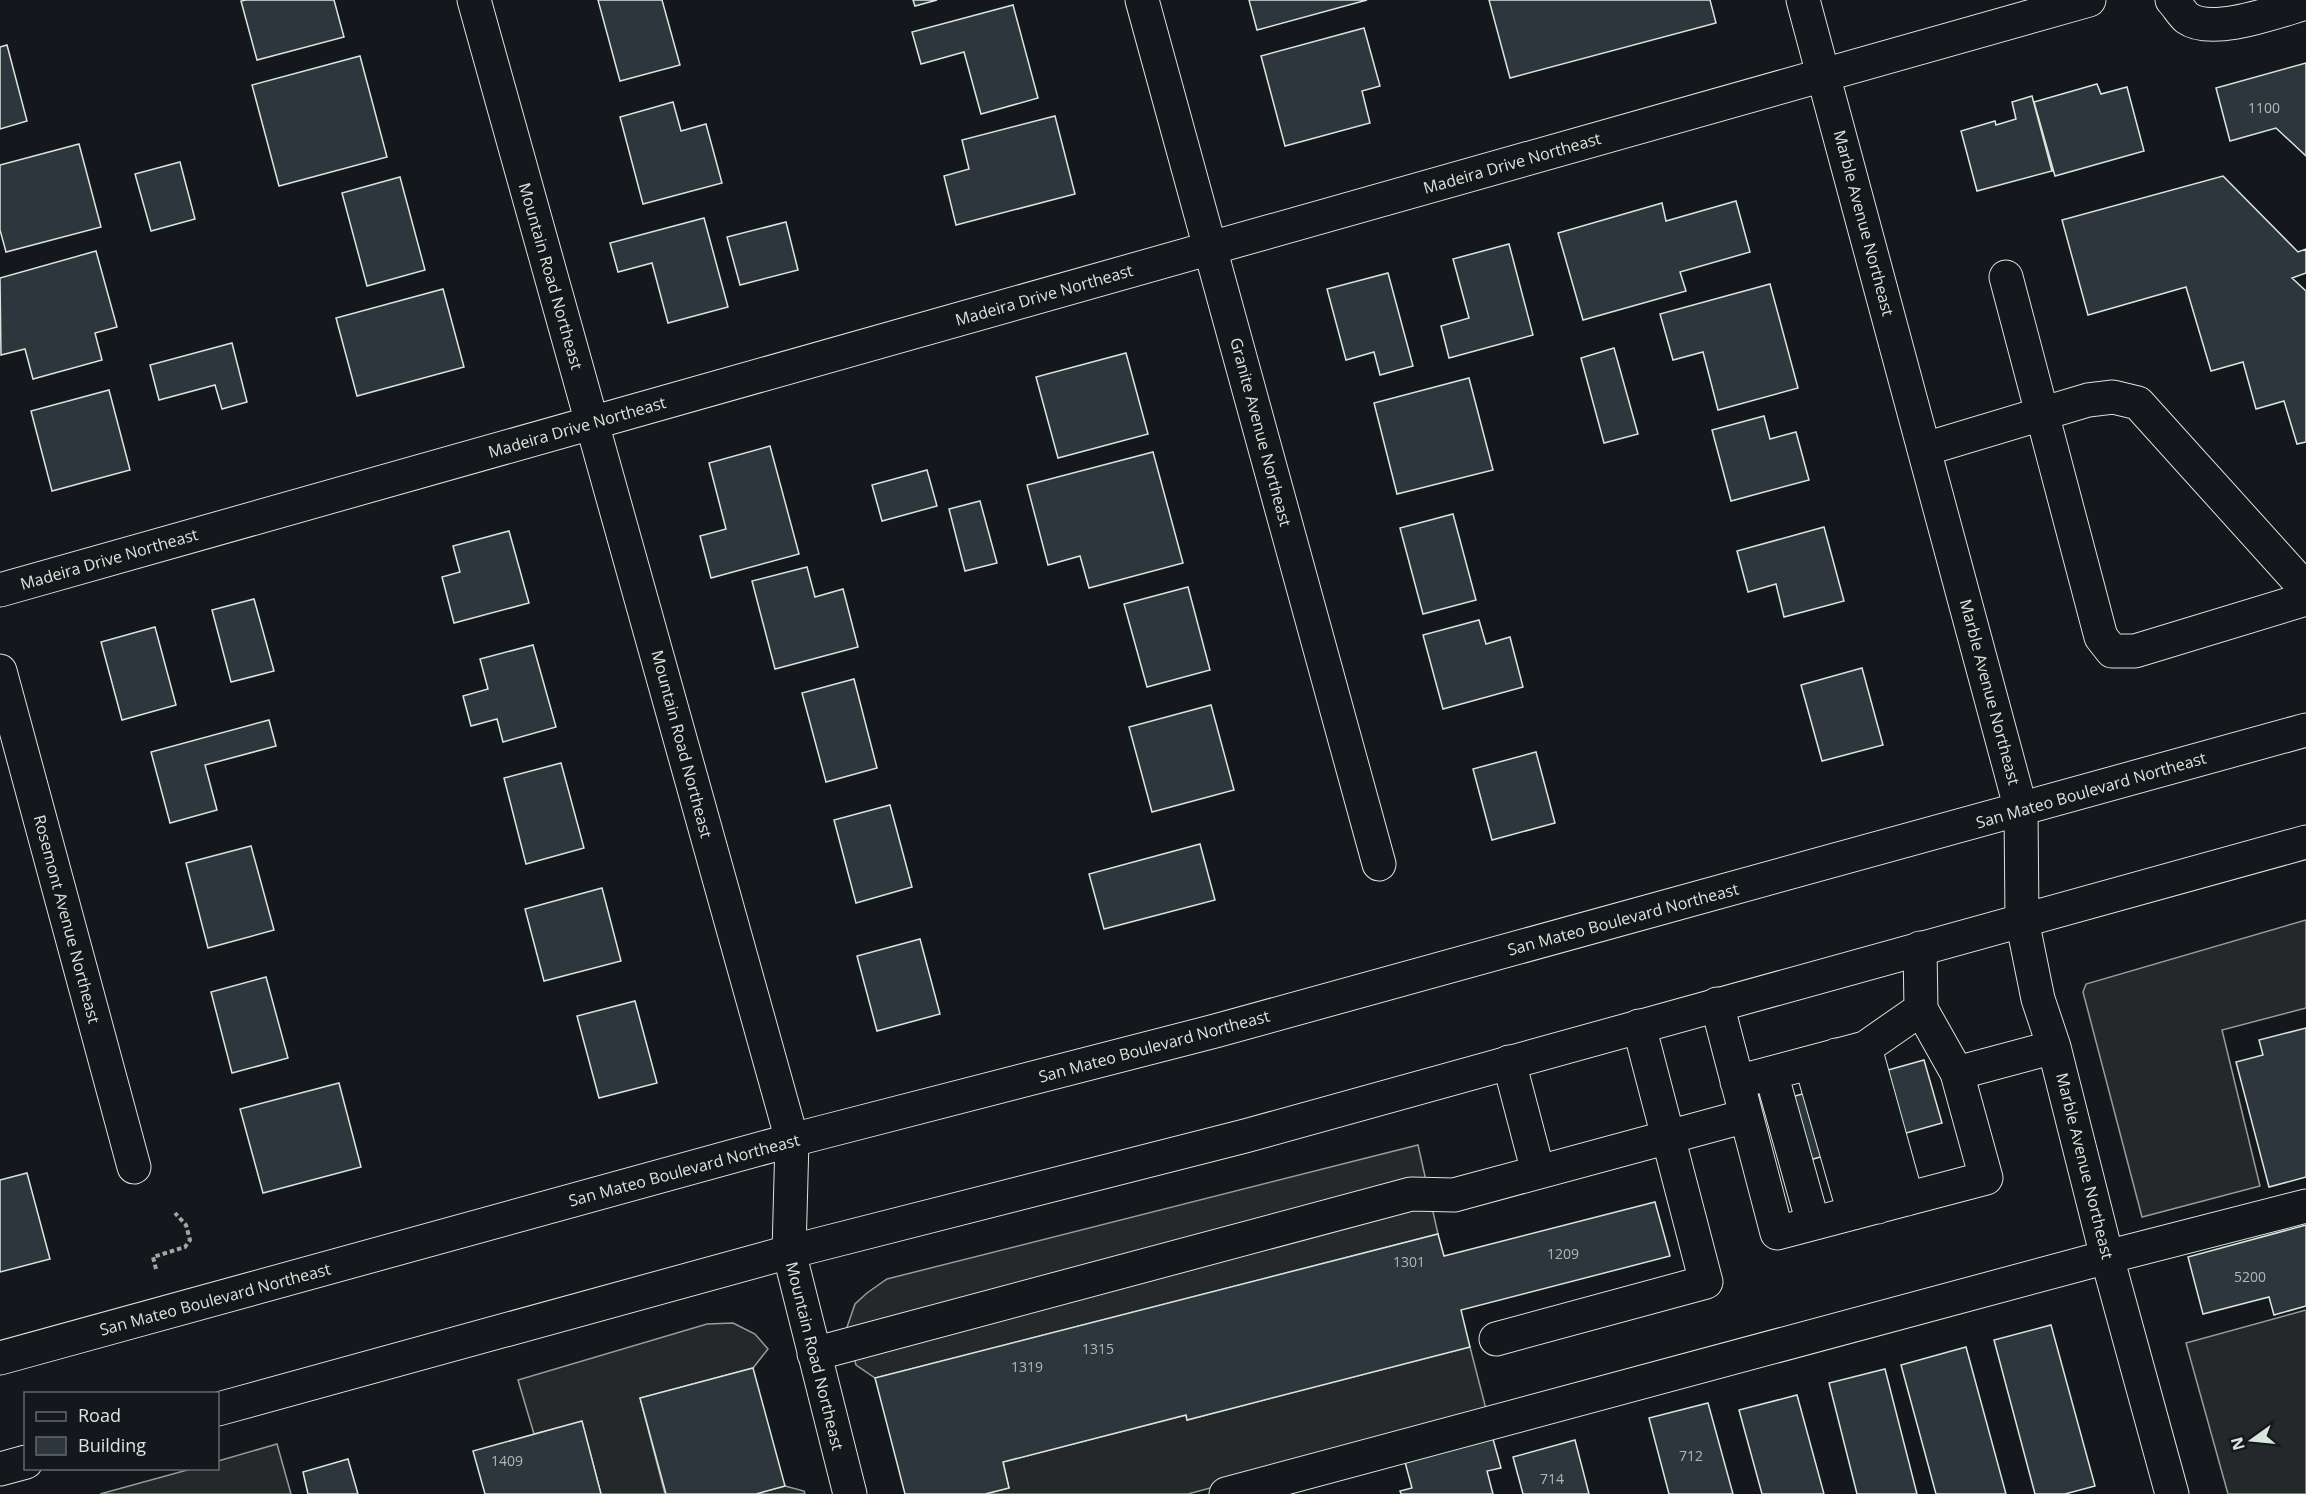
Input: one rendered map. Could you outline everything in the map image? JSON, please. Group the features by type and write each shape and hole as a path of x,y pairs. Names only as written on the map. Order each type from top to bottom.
{"street":[{"name":"Mountain Road Northeast","path":"474,0 792,1140 789,1252 850,1494"},
{"name":"Granite Avenue Northeast","path":"1142,0 1379,864"},
{"name":"Marble Avenue Northeast","path":"1803,0 2020,810 2022,920 2038,999 2054,1047 2172,1494"},
{"name":"Madeira Drive Northeast","path":"0,590 2089,0"},
{"path":"2172,0 2188,19 2210,25 2240,21 2306,3"},
{"path":"2006,277 2101,637 2112,651 2135,651 2306,599"},
{"path":"1924,449 2088,400 2113,397 2138,403 2306,590"},
{"name":"Rosemont Avenue Northeast","path":"0,671 134,1167"},
{"name":"San Mateo Boulevard Northeast","path":"0,1358 792,1140 1215,1031 2306,730"},
{"path":"219,1409 789,1252 1245,1136 2306,842"},
{"path":"1718,1004 1777,1233 1986,1178 1958,1072 1921,1009 1920,948"},
{"path":"1737,1082 1837,1055 1921,1009"},
{"path":"1496,1339 1706,1282 1639,1026"},
{"path":"1958,1072 2054,1047"},
{"path":"1837,1055 1879,1206"},
{"path":"1837,1055 1879,1206"},
{"path":"1509,1062 1538,1172"},
{"path":"1771,1073 1813,1223"},
{"path":"814,1354 1412,1194 1454,1195 1746,1116"},
{"path":"1226,1494 2306,1206"},
{"path":"0,1469 24,1463"}],"path":[{"path":"156,1269 153,1257 185,1247 190,1240 186,1225 175,1213"}],"shaded area":[{"path":"2306,920 2306,1008 2222,1030 2260,1186 2142,1217 2083,992 2086,984"},
{"path":"1418,1145 1438,1234 875,1378 856,1365 846,1330 855,1304 887,1279"},
{"path":"2306,1310 2306,1494 2228,1494 2186,1343"},
{"path":"733,1323 755,1334 768,1349 753,1368 640,1398 665,1494 601,1494 582,1422 534,1434 518,1380 707,1324"},
{"path":"1470,1347 1487,1413 1188,1494 985,1494 1009,1488 1003,1462 1186,1415 1187,1420"},
{"path":"277,1444 291,1494 100,1494 187,1470 219,1470 219,1461"},
{"path":"785,1486 804,1491 805,1494 756,1494"}],"building":[{"path":"334,0 344,37 257,60 241,1"},
{"path":"598,0 662,0 680,65 620,81"},
{"path":"913,0 937,0 915,6"},
{"path":"1249,0 1367,0 1257,30"},
{"path":"1489,0 1710,0 1716,23 1510,78"},
{"path":"1013,5 1038,98 981,114 964,52 921,64 912,32"},
{"path":"1364,28 1380,86 1362,91 1370,123 1285,146 1261,56"},
{"path":"7,45 27,121 0,129 0,47"},
{"path":"360,56 387,157 279,186 252,85"},
{"path":"2306,63 2306,156 2276,128 2230,141 2216,88"},
{"path":"2097,84 2101,94 2127,87 2144,151 2055,176 2034,102"},
{"path":"2032,96 2052,171 1977,191 1961,131 1995,121 1996,125 2016,119 2012,102"},
{"path":"673,102 681,131 706,124 722,183 643,204 620,117"},
{"path":"1055,116 1075,194 956,225 944,176 969,169 962,140"},
{"path":"79,144 101,227 6,252 0,230 0,165"},
{"path":"180,162 195,219 151,231 135,174"},
{"path":"2223,176 2298,252 2306,249 2306,273 2292,278 2306,291 2306,442 2297,444 2284,401 2256,409 2243,362 2211,371 2186,287 2088,315 2062,220"},
{"path":"400,177 425,270 367,286 342,193"},
{"path":"1736,201 1750,252 1680,272 1686,291 1583,320 1558,233 1662,203 1666,221"},
{"path":"704,218 728,307 668,323 652,263 618,272 610,243"},
{"path":"786,222 798,270 740,285 727,237"},
{"path":"1509,244 1533,335 1449,358 1441,326 1469,318 1453,259"},
{"path":"96,251 117,327 95,333 102,360 33,379 25,349 1,355 0,278"},
{"path":"1388,273 1413,366 1380,375 1374,352 1346,360 1327,289"},
{"path":"1770,284 1798,388 1718,410 1703,352 1673,360 1660,314"},
{"path":"443,289 464,367 357,396 336,318"},
{"path":"232,343 247,402 222,409 215,385 159,400 150,365"},
{"path":"1614,348 1638,434 1604,443 1581,358"},
{"path":"1126,353 1148,434 1058,458 1036,377"},
{"path":"1469,378 1493,470 1397,494 1374,403"},
{"path":"109,390 130,470 52,491 31,411"},
{"path":"1764,416 1770,439 1796,432 1809,480 1731,501 1712,430"},
{"path":"770,446 799,554 711,578 700,536 726,529 709,463"},
{"path":"1153,452 1183,563 1089,588 1080,556 1048,565 1027,485"},
{"path":"927,470 937,506 882,521 872,485"},
{"path":"980,501 997,563 965,571 949,509"},
{"path":"1453,514 1476,600 1423,614 1400,528"},
{"path":"1824,527 1844,601 1784,617 1776,584 1748,592 1737,551"},
{"path":"509,531 529,603 454,623 442,577 460,572 453,546"},
{"path":"807,567 815,597 843,589 858,647 775,669 752,581"},
{"path":"1188,587 1210,670 1147,687 1124,604"},
{"path":"254,599 274,671 231,682 212,610"},
{"path":"1479,620 1486,644 1510,637 1523,687 1443,709 1423,635"},
{"path":"155,627 176,705 122,720 101,642"},
{"path":"533,645 556,727 503,742 497,719 471,726 463,696 488,689 480,659"},
{"path":"1862,668 1883,745 1822,761 1801,685"},
{"path":"854,679 877,768 826,782 802,693"},
{"path":"1211,705 1234,790 1152,812 1129,727"},
{"path":"269,720 276,746 205,765 217,810 170,823 151,752"},
{"path":"1536,752 1555,823 1492,840 1473,769"},
{"path":"561,763 584,848 526,864 504,778"},
{"path":"890,805 912,887 856,903 834,820"},
{"path":"1200,844 1215,900 1104,929 1089,874"},
{"path":"251,846 274,930 208,948 186,863"},
{"path":"602,888 621,961 544,981 525,909"},
{"path":"920,939 940,1014 877,1031 857,956"},
{"path":"266,977 288,1058 232,1073 211,992"},
{"path":"635,1001 657,1083 599,1098 577,1016"},
{"path":"2306,1028 2306,1177 2269,1187 2236,1062 2263,1055 2259,1040"},
{"path":"1924,1060 1942,1123 1781,1168 1763,1105"},
{"path":"339,1083 361,1167 263,1193 240,1109"},
{"path":"27,1173 50,1259 0,1272 0,1180"},
{"path":"1655,1202 1670,1256 1461,1310 1470,1347 1187,1420 1186,1415 1003,1462 1009,1488 985,1494 905,1494 875,1378 1438,1234 1444,1256"},
{"path":"2306,1225 2306,1306 2274,1315 2269,1297 2203,1314 2188,1257"},
{"path":"2051,1325 2095,1486 2065,1494 2035,1494 1994,1340"},
{"path":"1966,1347 2006,1494 1936,1494 1901,1365"},
{"path":"753,1368 785,1486 756,1494 666,1494 640,1398"},
{"path":"1885,1369 1917,1494 1857,1494 1829,1383"},
{"path":"1797,1395 1824,1494 1762,1494 1739,1410"},
{"path":"1708,1403 1733,1494 1669,1494 1649,1418"},
{"path":"582,1421 601,1494 485,1494 473,1451"},
{"path":"1493,1439 1501,1468 1487,1471 1493,1494 1401,1494 1400,1491 1412,1488 1405,1462"},
{"path":"1575,1440 1589,1494 1523,1494 1513,1457"},
{"path":"348,1459 358,1494 308,1494 303,1472"}]}
